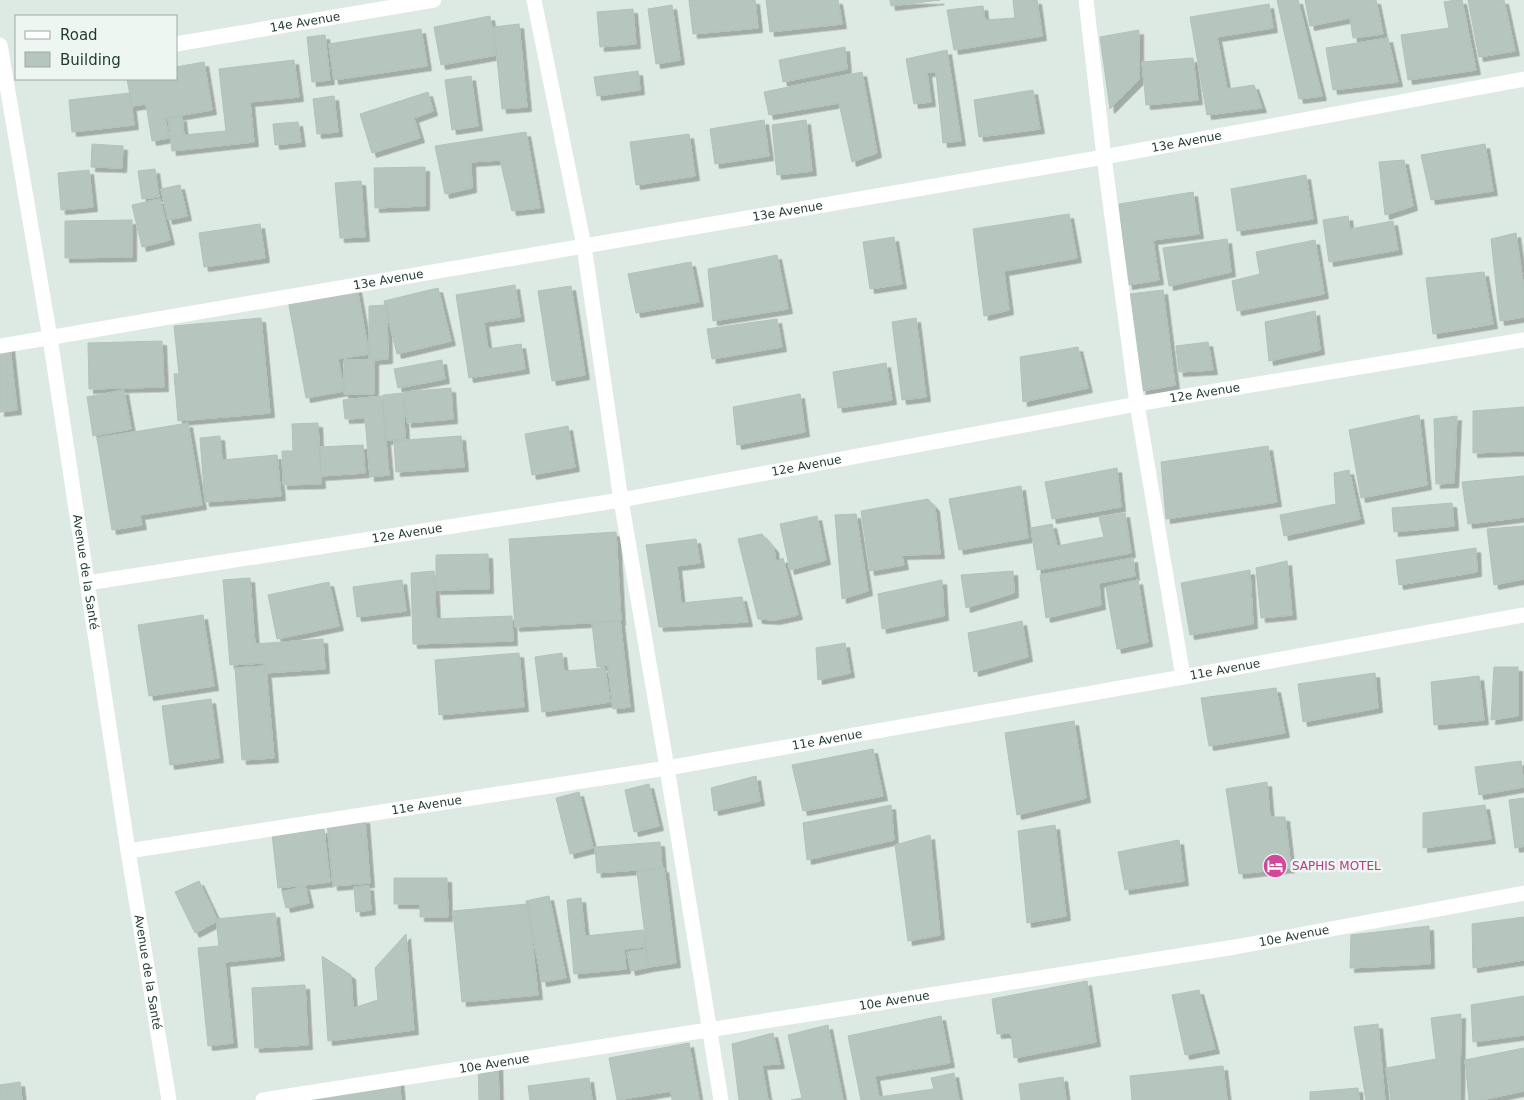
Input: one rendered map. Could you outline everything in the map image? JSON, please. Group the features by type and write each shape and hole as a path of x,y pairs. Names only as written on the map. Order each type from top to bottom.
{"street":[{"name":"14e Avenue","path":"178,44 434,0"},
{"path":"534,0 584,246 621,500 721,1100"},
{"path":"1086,0 1104,157 1137,404 1183,677"},
{"name":"Avenue de la Santé","path":"0,45 10,73 128,850 168,1100"},
{"name":"13e Avenue","path":"0,346 1104,157 1524,80"},
{"name":"12e Avenue","path":"87,583 621,500 1137,404 1524,340"},
{"name":"11e Avenue","path":"128,850 667,768 1524,615"},
{"name":"10e Avenue","path":"263,1100 1235,947 1524,893"}],"building":[{"path":"689,0 755,0 758,28 693,34"},
{"path":"766,0 838,0 842,24 770,32"},
{"path":"890,0 940,0 891,6"},
{"path":"1013,0 1037,0 1042,36 954,50 947,10 983,6 985,20 1015,18"},
{"path":"1277,0 1298,0 1322,96 1299,99"},
{"path":"1305,0 1376,0 1383,34 1353,38 1350,18 1310,26"},
{"path":"1462,0 1476,70 1408,80 1401,35 1449,28 1444,2"},
{"path":"1468,0 1504,0 1515,51 1479,57"},
{"path":"1269,4 1273,28 1217,37 1227,89 1254,85 1262,108 1207,115 1190,17"},
{"path":"672,5 680,60 656,64 648,9"},
{"path":"633,9 636,44 600,47 597,12"},
{"path":"490,16 497,55 441,65 434,27"},
{"path":"519,24 527,107 502,109 494,27"},
{"path":"421,29 427,66 334,80 329,44"},
{"path":"1139,30 1139,80 1110,109 1100,37"},
{"path":"325,35 330,80 312,82 307,37"},
{"path":"1388,38 1398,82 1333,90 1326,48"},
{"path":"845,47 847,69 783,82 779,60"},
{"path":"947,50 961,141 943,143 936,72 927,72 931,102 914,104 906,59"},
{"path":"1193,58 1198,100 1146,105 1142,62"},
{"path":"294,60 299,97 250,102 254,142 172,151 168,118 182,117 184,135 226,131 219,69"},
{"path":"204,62 212,110 165,118 169,138 152,141 146,104 132,106 127,80 178,80 178,67"},
{"path":"638,71 640,90 597,96 594,77"},
{"path":"862,72 877,153 852,162 839,103 769,115 764,92"},
{"path":"471,76 478,126 452,130 445,80"},
{"path":"1033,90 1040,129 979,137 974,100"},
{"path":"428,92 433,111 414,118 420,138 372,153 360,114"},
{"path":"130,93 134,125 72,132 69,100"},
{"path":"334,96 338,132 317,134 313,99"},
{"path":"764,120 769,156 715,164 710,129"},
{"path":"806,120 812,171 777,175 772,125"},
{"path":"298,122 301,142 275,145 273,124"},
{"path":"526,132 540,208 512,211 500,160 471,162 472,188 445,194 435,146"},
{"path":"689,134 695,176 636,185 630,142"},
{"path":"92,144 123,146 122,168 91,167"},
{"path":"1485,144 1493,191 1431,200 1421,155"},
{"path":"1404,160 1413,206 1385,215 1379,162"},
{"path":"425,167 425,206 375,208 374,168"},
{"path":"155,169 159,197 142,199 138,171"},
{"path":"89,170 93,207 61,210 58,173"},
{"path":"1306,175 1313,219 1237,231 1231,189"},
{"path":"361,181 365,237 340,238 335,183"},
{"path":"180,185 187,216 168,220 161,189"},
{"path":"1193,192 1199,234 1153,240 1159,280 1128,285 1119,204"},
{"path":"160,199 170,240 142,247 132,205"},
{"path":"1069,214 1077,258 1004,271 1009,310 984,316 973,229"},
{"path":"1348,216 1350,229 1393,221 1398,250 1329,262 1323,220"},
{"path":"132,220 132,257 65,258 65,221"},
{"path":"260,224 265,258 204,267 199,233"},
{"path":"1516,233 1524,289 1524,317 1500,321 1491,239"},
{"path":"894,237 902,284 870,289 863,242"},
{"path":"1227,239 1231,272 1169,286 1163,248"},
{"path":"1315,240 1324,294 1237,311 1232,281 1260,274 1256,252"},
{"path":"777,255 788,309 713,321 708,269"},
{"path":"691,262 699,302 636,313 628,274"},
{"path":"1484,272 1493,324 1433,334 1426,278"},
{"path":"515,285 520,317 484,322 488,349 521,344 525,369 469,378 456,295"},
{"path":"571,286 585,375 552,381 538,291"},
{"path":"357,288 369,354 338,359 344,391 306,398 288,300"},
{"path":"438,288 451,341 397,354 384,301"},
{"path":"1163,290 1175,385 1142,391 1130,294"},
{"path":"387,305 388,359 374,360 374,394 344,394 344,360 369,360 369,306"},
{"path":"1315,311 1320,350 1269,361 1265,322"},
{"path":"261,318 270,413 178,421 174,374 179,374 174,326"},
{"path":"916,318 926,397 902,400 892,322"},
{"path":"777,319 782,347 712,359 707,329"},
{"path":"162,341 164,387 89,389 88,343"},
{"path":"1208,342 1213,370 1179,372 1176,346"},
{"path":"10,346 17,410 0,412 0,347"},
{"path":"1078,347 1088,388 1023,402 1020,357"},
{"path":"442,360 445,379 398,388 394,369"},
{"path":"886,363 892,400 838,408 833,372"},
{"path":"451,388 453,419 407,423 404,392"},
{"path":"124,390 131,429 93,436 87,397"},
{"path":"403,393 405,439 385,440 383,395"},
{"path":"800,394 805,432 737,445 733,407"},
{"path":"382,396 389,475 370,477 365,418 345,419 343,400"},
{"path":"1524,407 1524,451 1473,453 1473,411"},
{"path":"1419,415 1427,485 1361,498 1349,430"},
{"path":"1457,416 1454,483 1436,484 1434,419"},
{"path":"188,423 202,505 140,515 142,525 112,530 97,438"},
{"path":"318,423 321,484 283,485 282,451 293,451 292,424"},
{"path":"568,426 575,467 532,475 525,434"},
{"path":"220,436 222,460 277,455 281,496 205,502 200,438"},
{"path":"461,436 464,467 396,472 394,441"},
{"path":"363,445 365,473 321,476 320,447"},
{"path":"1268,446 1277,502 1166,519 1161,462"},
{"path":"1117,468 1121,507 1052,519 1045,482"},
{"path":"1349,470 1360,519 1284,536 1280,515 1336,504 1334,473"},
{"path":"1524,476 1524,517 1468,524 1462,482"},
{"path":"1021,486 1028,538 959,550 949,499"},
{"path":"928,499 935,507 940,554 902,555 904,565 870,571 861,511"},
{"path":"1452,503 1454,526 1394,532 1392,508"},
{"path":"1125,513 1131,553 1037,570 1031,528 1052,524 1057,546 1104,537 1099,517"},
{"path":"856,514 868,591 842,599 835,515"},
{"path":"817,516 826,560 790,570 780,524"},
{"path":"1524,526 1524,579 1494,585 1487,529"},
{"path":"616,532 621,621 515,627 509,539"},
{"path":"762,534 774,548 776,562 783,558 798,615 775,620 758,619 738,539"},
{"path":"696,539 700,563 677,566 681,603 742,597 748,622 659,627 646,545"},
{"path":"1476,548 1477,572 1399,585 1396,560"},
{"path":"488,554 489,589 436,590 436,555"},
{"path":"1133,558 1135,576 1099,583 1101,605 1046,618 1040,575"},
{"path":"1287,561 1292,615 1261,618 1256,568"},
{"path":"1250,570 1253,624 1190,635 1181,583"},
{"path":"434,571 436,619 512,616 513,641 413,644 411,573"},
{"path":"1013,571 1014,593 966,608 961,575"},
{"path":"250,578 255,644 323,639 325,669 264,673 264,663 230,665 223,580"},
{"path":"402,580 406,611 357,617 353,587"},
{"path":"942,580 944,616 882,629 878,594"},
{"path":"1138,580 1148,642 1117,649 1106,587"},
{"path":"329,582 339,626 277,639 268,595"},
{"path":"203,615 214,686 149,696 138,625"},
{"path":"620,620 630,707 613,709 608,665 597,667 592,623"},
{"path":"1022,621 1028,657 974,672 968,633"},
{"path":"845,643 850,673 818,680 816,648"},
{"path":"519,653 524,707 439,715 435,660"},
{"path":"562,653 564,671 605,668 610,702 542,712 535,657"},
{"path":"266,666 274,758 242,760 235,668"},
{"path":"1494,667 1518,667 1518,716 1491,720"},
{"path":"1375,673 1378,708 1303,722 1298,684"},
{"path":"1479,676 1484,720 1434,725 1431,682"},
{"path":"1276,688 1285,733 1209,746 1201,698"},
{"path":"211,699 219,758 170,765 162,706"},
{"path":"1074,721 1086,798 1017,815 1005,733"},
{"path":"873,749 883,796 803,811 792,765"},
{"path":"1521,761 1524,787 1479,795 1475,767"},
{"path":"756,776 760,801 714,811 711,788"},
{"path":"1267,782 1270,817 1285,817 1291,868 1239,874 1226,789"},
{"path":"649,784 659,826 634,832 625,790"},
{"path":"579,792 593,848 570,854 556,798"},
{"path":"1524,798 1524,846 1515,848 1509,800"},
{"path":"891,805 894,840 807,860 803,823"},
{"path":"1485,805 1491,839 1423,848 1423,813"},
{"path":"365,819 370,883 333,886 327,822"},
{"path":"1055,825 1066,916 1027,923 1018,831"},
{"path":"324,829 330,882 278,888 272,834"},
{"path":"930,835 940,935 908,941 895,845"},
{"path":"1179,840 1184,881 1125,890 1118,852"},
{"path":"660,842 662,868 597,873 595,847"},
{"path":"664,868 676,963 649,967 637,872"},
{"path":"394,878 447,878 448,917 420,917 420,904 394,904"},
{"path":"199,881 218,921 195,933 175,892"},
{"path":"305,886 309,903 286,908 282,892"},
{"path":"369,886 371,910 356,912 354,887"},
{"path":"549,896 566,978 542,982 526,901"},
{"path":"581,898 585,936 643,930 645,947 624,949 626,969 574,974 567,900"},
{"path":"528,904 538,995 462,1002 453,911"},
{"path":"275,913 280,956 225,962 233,1043 208,1046 198,948 219,946 216,919"},
{"path":"1524,917 1524,960 1473,968 1472,924"},
{"path":"1429,926 1430,964 1350,968 1351,935"},
{"path":"406,934 414,1030 328,1041 322,956 351,975 353,1008 378,1000 375,968"},
{"path":"646,949 649,967 631,971 627,952"},
{"path":"1087,981 1096,1042 1014,1058 1011,1033 997,1034 992,999"},
{"path":"305,985 308,1045 255,1048 252,988"},
{"path":"1199,990 1215,1049 1185,1055 1172,995"},
{"path":"1524,996 1524,1035 1473,1042 1471,1005"},
{"path":"1461,1014 1460,1100 1391,1100 1386,1068 1436,1059 1431,1018"},
{"path":"941,1016 950,1063 875,1076 879,1097 934,1089 931,1078 954,1073 959,1100 861,1100 848,1036"},
{"path":"1378,1024 1385,1100 1366,1100 1354,1027"},
{"path":"828,1025 843,1100 791,1100 802,1098 788,1035"},
{"path":"773,1033 780,1064 762,1065 768,1100 739,1100 732,1044"},
{"path":"689,1043 699,1100 672,1100 671,1091 617,1100 609,1058"},
{"path":"1524,1048 1524,1091 1481,1100 1469,1100 1465,1060"},
{"path":"478,1061 498,1061 499,1100 479,1100"},
{"path":"1223,1066 1227,1100 1132,1100 1130,1076"},
{"path":"399,1076 401,1100 305,1100"},
{"path":"1063,1077 1066,1100 1021,1100 1019,1084"},
{"path":"589,1078 592,1100 530,1100 528,1086"},
{"path":"20,1082 22,1100 0,1100 0,1085"},
{"path":"1358,1088 1359,1100 1310,1100 1310,1092"}],"place":[{"name":"SAPHIS MOTEL","path":"1275,866"}]}
